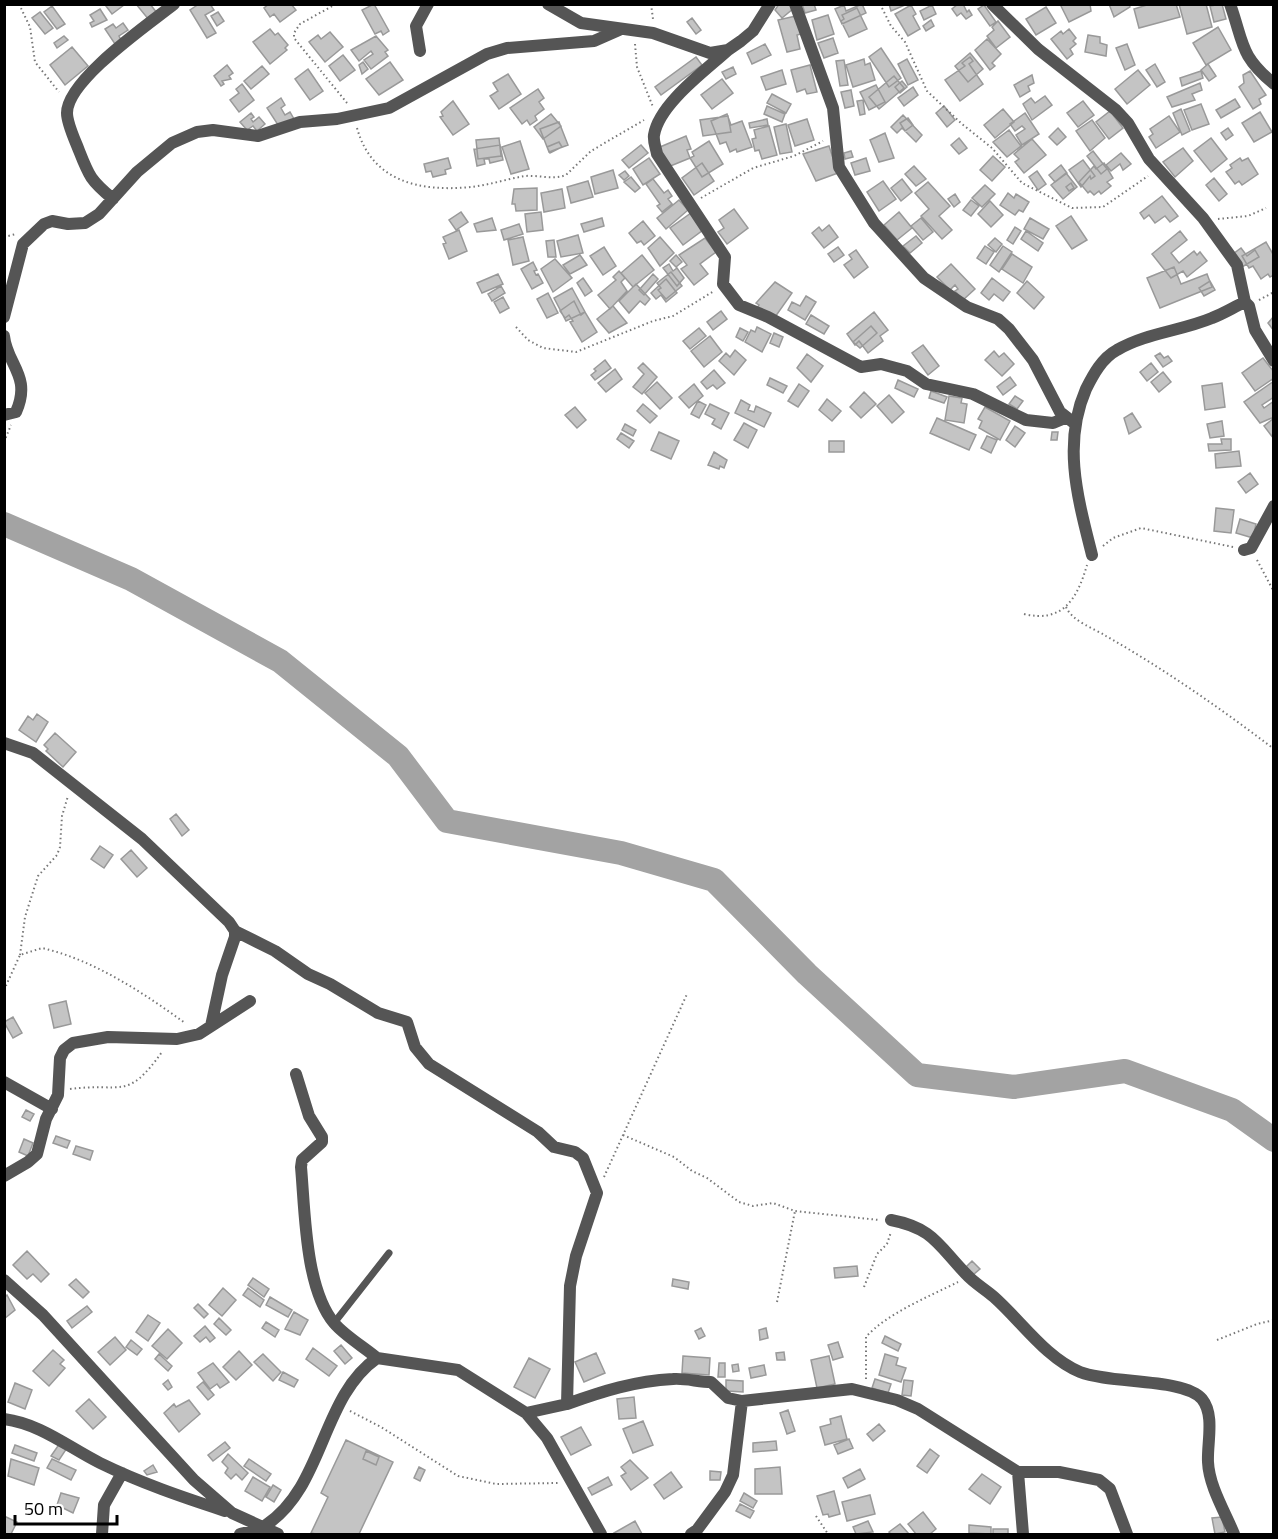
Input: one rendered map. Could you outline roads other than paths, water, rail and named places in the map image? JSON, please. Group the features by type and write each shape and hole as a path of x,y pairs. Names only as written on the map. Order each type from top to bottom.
{"street":[{"path":"113,199 92,181 67,115 69,103 89,74 103,60 174,4"},
{"path":"420,51 416,26 428,4"},
{"path":"548,4 581,23 653,33 710,53 728,50"},
{"path":"770,4 753,31 686,87 653,121 657,154 725,257 723,284 739,305 768,317 852,364 861,367 881,364 907,371 926,384 973,394 1026,420 1053,423 1069,421"},
{"path":"795,4 833,108 839,167 874,223 924,278 967,307 998,319 1009,329 1033,360 1069,421 1079,503 1092,555"},
{"path":"1230,4 1241,46 1251,62 1274,84"},
{"path":"995,5 1038,49 1116,110 1128,123 1149,159 1203,218 1237,265 1245,302 1249,306 1255,330 1274,361"},
{"path":"4,317 23,244 44,224 52,221 68,224 85,223 99,213 137,172 172,142 197,132 213,130 258,136 300,122 353,116 389,108 487,54 507,48 594,41 619,30"},
{"path":"1069,421 1092,376 1116,350 1137,340 1212,318 1245,302"},
{"path":"4,336 19,369 22,400 16,412 4,415"},
{"path":"1248,549 1274,506"},
{"path":"4,743 33,753 72,784 172,866 223,915 235,931 275,951 308,974 330,984 378,1013 407,1022 415,1047 429,1064 538,1132 549,1144 575,1152 583,1158 597,1193 576,1256 570,1286 567,1404"},
{"path":"211,1026 214,1006 235,931"},
{"path":"4,1176 37,1154 46,1119 58,1091 60,1058 64,1050 74,1043 108,1037 172,1039 199,1034 250,1001"},
{"path":"296,1074 309,1116 322,1137 322,1142 307,1153 301,1167 308,1251 316,1284 334,1323 377,1358 458,1370 526,1413 547,1438 601,1534"},
{"path":"4,1082 52,1109"},
{"path":"893,1221 909,1223 930,1235 968,1277 994,1297 1065,1365 1092,1376 1175,1386 1197,1393 1205,1402 1209,1415 1208,1464 1211,1480 1234,1534"},
{"path":"4,1280 43,1315 169,1456 232,1513"},
{"path":"240,1534 265,1526 295,1495 356,1378 377,1358"},
{"path":"526,1413 567,1404 612,1388 676,1379 688,1382 711,1382 728,1398 742,1401 852,1389 918,1409 1018,1472 1059,1472 1099,1480 1110,1489 1127,1534"},
{"path":"691,1534 697,1530 729,1484 742,1401"},
{"path":"4,1419 51,1433 122,1473 164,1492 232,1513 265,1526 278,1534"},
{"path":"1018,1472 1023,1534"},
{"path":"102,1534 104,1505 122,1473"}],"lane":[{"path":"334,1323 389,1253"}],"waterway":[{"path":"4,524 131,579 280,661 398,756 447,821 621,853 714,880 807,974 917,1075 1014,1087 1125,1071 1232,1110 1274,1140"}]}
